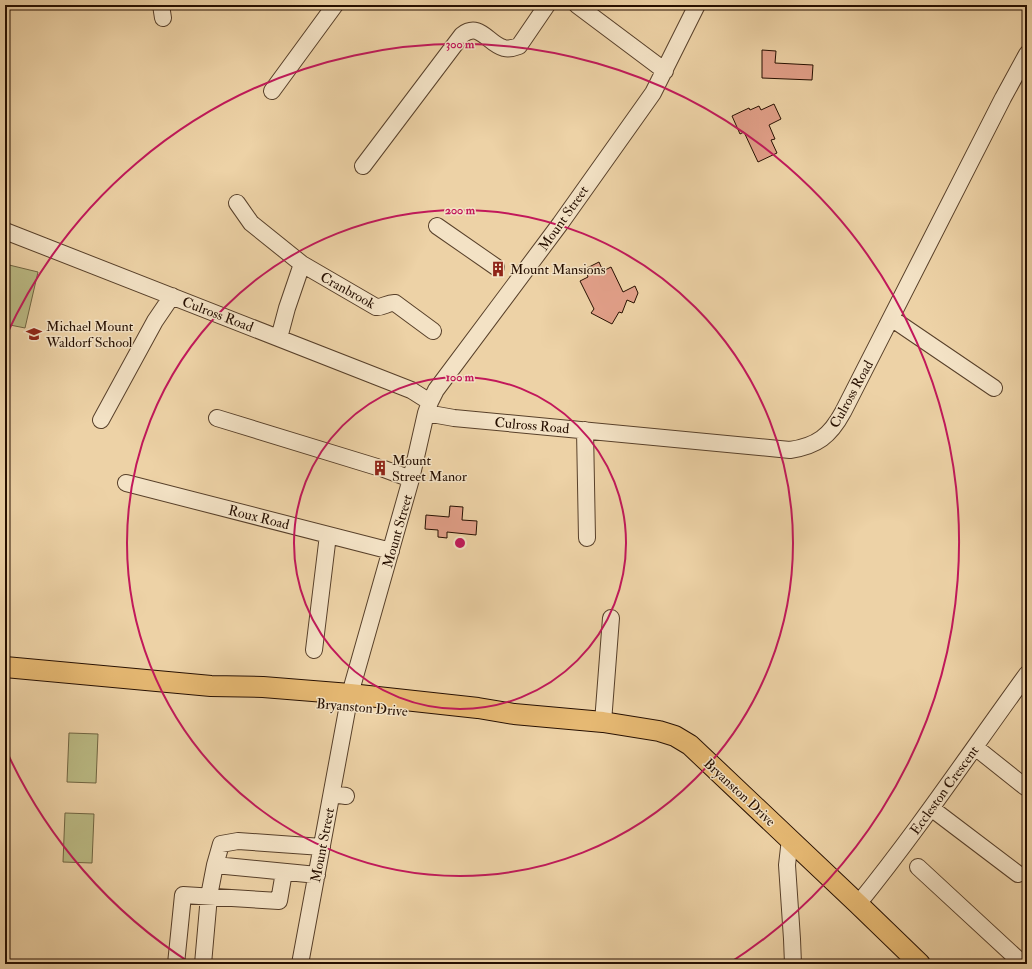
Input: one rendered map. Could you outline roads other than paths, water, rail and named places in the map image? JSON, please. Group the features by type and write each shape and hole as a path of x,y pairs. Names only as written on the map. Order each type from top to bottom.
{"main road":[{"name":"Bryanston Drive","path":"5,667 211,686 263,687 349,700 478,716 514,714 603,722 659,731 675,736 690,745 920,964"}],"street":[{"path":"272,91 335,5"},
{"path":"363,166 462,35 468,31 475,30 503,48 513,48 519,46 547,5"},
{"path":"577,5 665,71"},
{"name":"Mount Street","path":"300,964 322,847 339,795 349,700 411,479 428,407 436,390 517,283 653,93 697,5"},
{"name":"Culross Road","path":"5,231 411,390 428,407 454,418 790,450 803,448 815,444 836,426 1027,54"},
{"name":"Cranbrook","path":"237,203 251,223 302,264 376,307 383,307 390,303 394,303 433,330"},
{"path":"437,226 517,283"},
{"name":"Cranbrook","path":"279,338 287,308 302,264"},
{"path":"101,420 155,321 172,296"},
{"path":"891,318 994,388"},
{"path":"217,418 411,479"},
{"path":"585,430 587,538"},
{"name":"Roux Road","path":"126,483 391,551"},
{"path":"314,650 328,534"},
{"path":"603,722 612,618"},
{"name":"Eccleston Crescent","path":"858,904 883,873 1027,674"},
{"path":"974,747 1027,788"},
{"path":"930,808 1018,874"},
{"path":"790,839 787,865 793,964"},
{"path":"203,964 209,896 221,844 238,841 322,847"},
{"path":"215,865 316,875"},
{"path":"918,867 1023,964"},
{"path":"176,964 183,895 279,901 284,872"}],"place":[{"name":"Mount Mansions","path":"498,269"},
{"name":"Michael Mount Waldorf School","path":"34,334"},
{"name":"Mount Street Manor","path":"380,468"}]}
